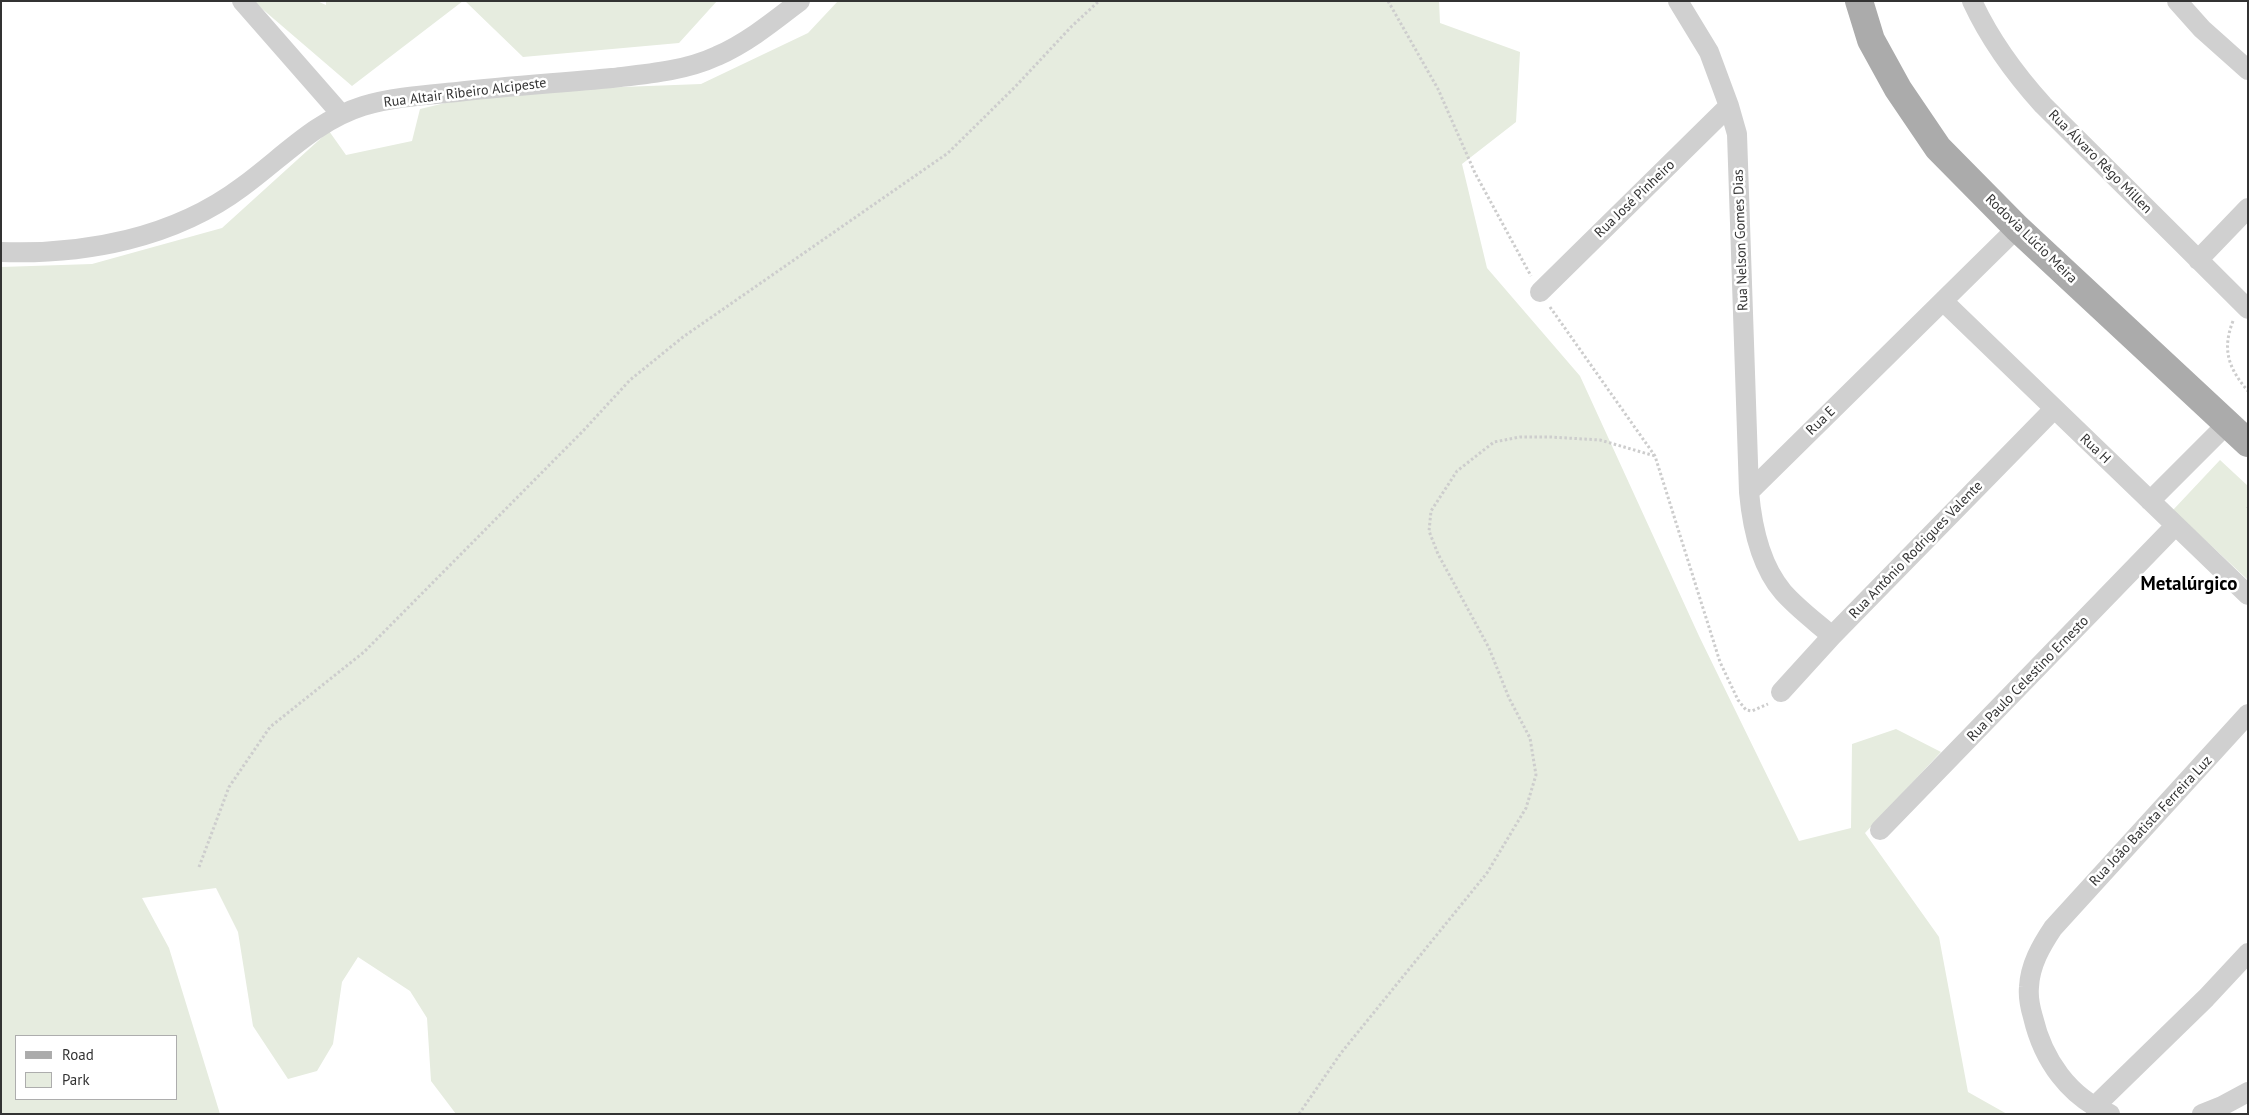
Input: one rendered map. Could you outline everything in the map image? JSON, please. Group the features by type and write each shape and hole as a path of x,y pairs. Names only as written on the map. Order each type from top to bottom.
{"main road":[{"name":"Rodovia Lúcio Meira","path":"1859,1 1871,40 1893,81 1938,148 2016,228 2248,443"}],"street":[{"path":"242,1 341,114"},
{"name":"Rua Altair Ribeiro Alcipeste","path":"1,252 34,254 73,251 156,232 189,220 243,187 310,132 341,114 364,106 408,98 630,76 691,65 717,56 744,41 800,1"},
{"name":"Rua Nelson Gomes Dias","path":"1678,1 1706,45 1729,106 1737,134 1749,492"},
{"name":"Rua Álvaro Rêgo Millen","path":"1972,1 1996,46 2019,79 2245,306"},
{"path":"2177,1 2202,29 2248,70"},
{"name":"Rua José Pinheiro","path":"1540,292 1729,106"},
{"path":"2198,260 2248,208"},
{"name":"Rua E","path":"1749,492 2016,228"},
{"name":"Rua H","path":"1943,301 2248,595"},
{"name":"Rua Antônio Rodrigues Valente","path":"1781,692 1832,636 2054,410"},
{"path":"2150,501 2227,424"},
{"path":"1749,492 1760,550 1774,579 1793,602 1832,636"},
{"name":"Rua Paulo Celestino Ernesto","path":"1880,830 2175,526"},
{"name":"Rua João Batista Ferreira Luz","path":"2102,1111 2070,1087 2049,1060 2041,1044 2030,1007 2028,988 2031,972 2044,941 2053,928 2248,714"},
{"path":"2102,1111 2248,953"},
{"path":"2202,1114 2248,1092"}],"path":[{"path":"199,867 229,787 270,727 364,652 583,431 630,380 683,337 948,153 1015,87 1071,26 1099,1"},
{"path":"1388,1 1438,89 1475,173 1540,292 1654,456 1720,662 1738,700 1746,710 1752,711 1766,706 1781,692"},
{"path":"2245,306 2232,322 2228,338 2228,353 2235,376 2248,391"},
{"path":"1299,1114 1341,1053 1487,873 1526,808 1536,775 1530,738 1509,698 1489,648 1438,554 1429,531 1431,511 1457,471 1494,442 1520,437 1600,440 1654,456"}],"green space":[{"path":"253,1 317,1 326,5 326,1 463,1 352,86"},
{"path":"465,1 717,1 679,43 523,57"},
{"path":"838,1 1439,1 1440,23 1520,52 1516,122 1462,164 1487,268 1580,376 1699,636 1799,841 1851,828 1852,744 1896,729 1941,752 1865,833 1939,937 1968,1092 2007,1114 456,1114 431,1081 427,1018 410,991 358,957 342,982 333,1044 317,1071 288,1079 253,1026 238,932 216,888 142,898 169,948 220,1114 1,1114 1,267 92,264 222,228 329,131 346,155 412,141 420,109 491,92 701,84 808,33"},
{"path":"2220,460 2248,486 2248,580 2173,510"}],"district":[{"name":"Metalúrgico","path":"2189,585"}]}
